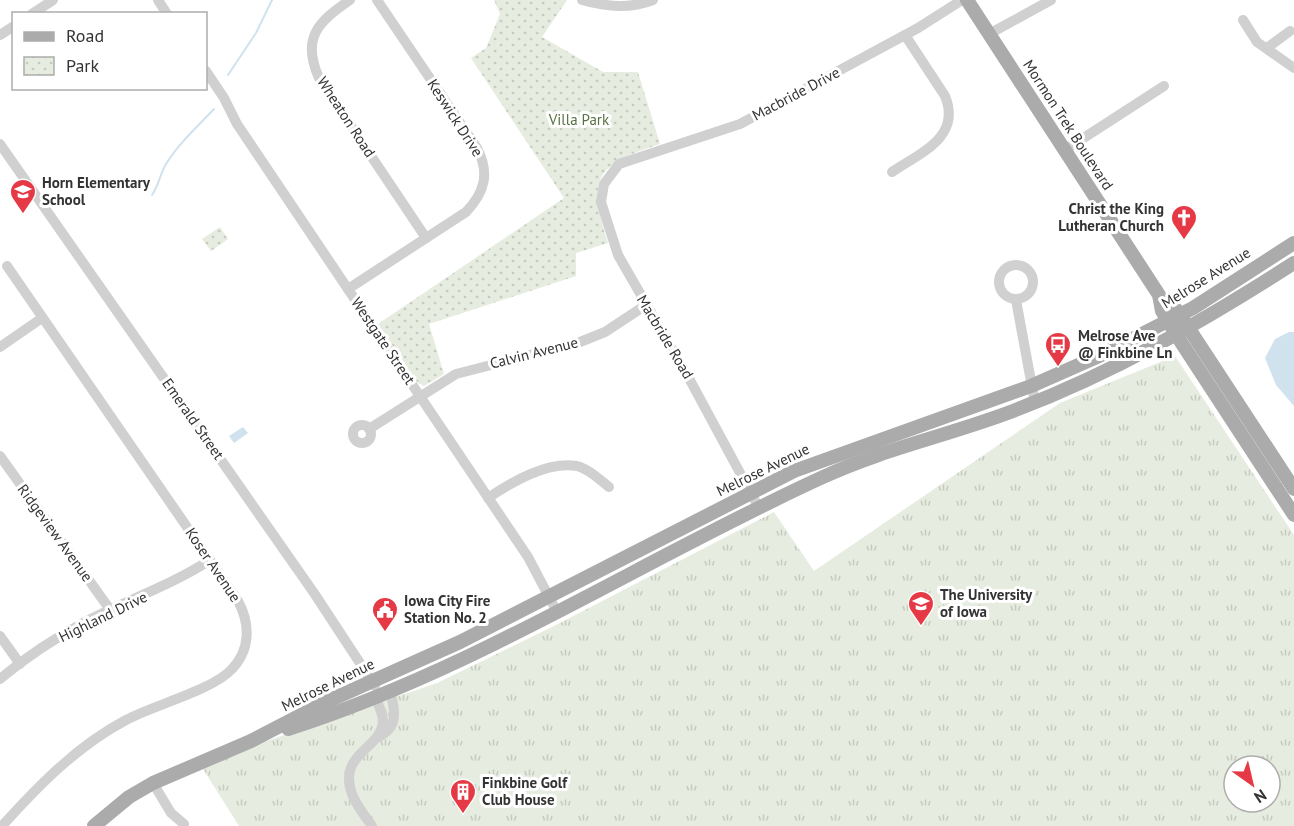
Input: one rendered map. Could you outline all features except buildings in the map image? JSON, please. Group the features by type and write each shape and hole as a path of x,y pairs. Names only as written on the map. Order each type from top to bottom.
{"main road":[{"name":"Mormon Trek Boulevard","path":"967,0 1160,298 1162,311 1174,318 1183,332 1294,515"},
{"name":"Melrose Avenue","path":"251,741 328,701 460,642 751,492 835,454 1031,386 1099,357 1174,318 1294,243"},
{"name":"Melrose Avenue","path":"94,826 129,797 153,783 251,741 382,696 557,612 826,475 1035,403 1183,332 1294,263"},
{"name":"Mormon Trek Boulevard","path":"1183,332 1294,489"}],"street":[{"path":"36,12 53,0"},
{"name":"Wheaton Road","path":"351,0 319,25 311,44 313,64 319,78 426,238"},
{"name":"Keswick Drive","path":"348,289 466,212 474,204 483,187 484,164 477,148 377,0"},
{"path":"582,0 624,6 653,0"},
{"name":"Macbride Drive","path":"619,164 740,124 905,35 962,0"},
{"path":"989,34 1051,0"},
{"path":"1243,20 1257,42 1294,68"},
{"path":"1267,48 1290,31"},
{"path":"892,172 940,140 947,130 950,119 950,107 945,96 905,35"},
{"name":"Westgate Street","path":"207,72 224,98 237,124 528,557 557,612"},
{"path":"1065,150 1164,86"},
{"name":"Emerald Street","path":"0,144 382,696 383,720 375,739 356,756 350,777 351,794 372,826"},
{"name":"Macbride Road","path":"619,164 604,184 601,202 618,255 759,508"},
{"name":"Koser Avenue","path":"2,826 43,781 84,746 124,721 219,679 234,668 245,648 246,619 238,601 7,266"},
{"path":"1016,300 1035,403"},
{"name":"Calvin Avenue","path":"369,429 445,379 468,369 571,345 605,332 646,305"},
{"path":"0,347 42,318"},
{"name":"Ridgeview Avenue","path":"0,456 111,610"},
{"path":"488,498 531,474 567,466 578,466 609,487"},
{"name":"Highland Drive","path":"0,679 67,633 111,610 165,587 210,560"},
{"path":"0,636 20,664"},
{"path":"153,783 171,813 184,824"}],"green space":[{"name":"Villa Park","path":"494,0 567,0 542,37 603,72 638,72 660,144 622,159 609,167 602,177 598,188 598,203 608,243 576,253 576,276 429,324 444,374 424,386 418,383 378,324 564,198 471,58 486,48 500,14"},
{"path":"220,227 228,239 211,251 202,239"},
{"name":"The University of Iowa","path":"1175,356 1294,535 1294,826 239,826 203,769 164,785 249,747 437,683 554,626 774,512 814,571 1060,403"}],"water":[{"path":"1294,332 1294,406 1276,385 1265,358 1275,339"},
{"path":"243,427 248,433 234,443 229,436"}],"waterway":[{"path":"228,75 256,33 272,0"},
{"path":"152,195 171,156 214,109"}],"place":[{"name":"Horn Elementary School","path":"23,215"},
{"name":"Christ the King Lutheran Church","path":"1184,241"},
{"name":"Melrose Ave @ Finkbine Ln","path":"1058,368"},
{"name":"The University of Iowa","path":"921,627"},
{"name":"Iowa City Fire Station No. 2","path":"385,633"},
{"name":"Finkbine Golf Club House","path":"463,815"}]}
